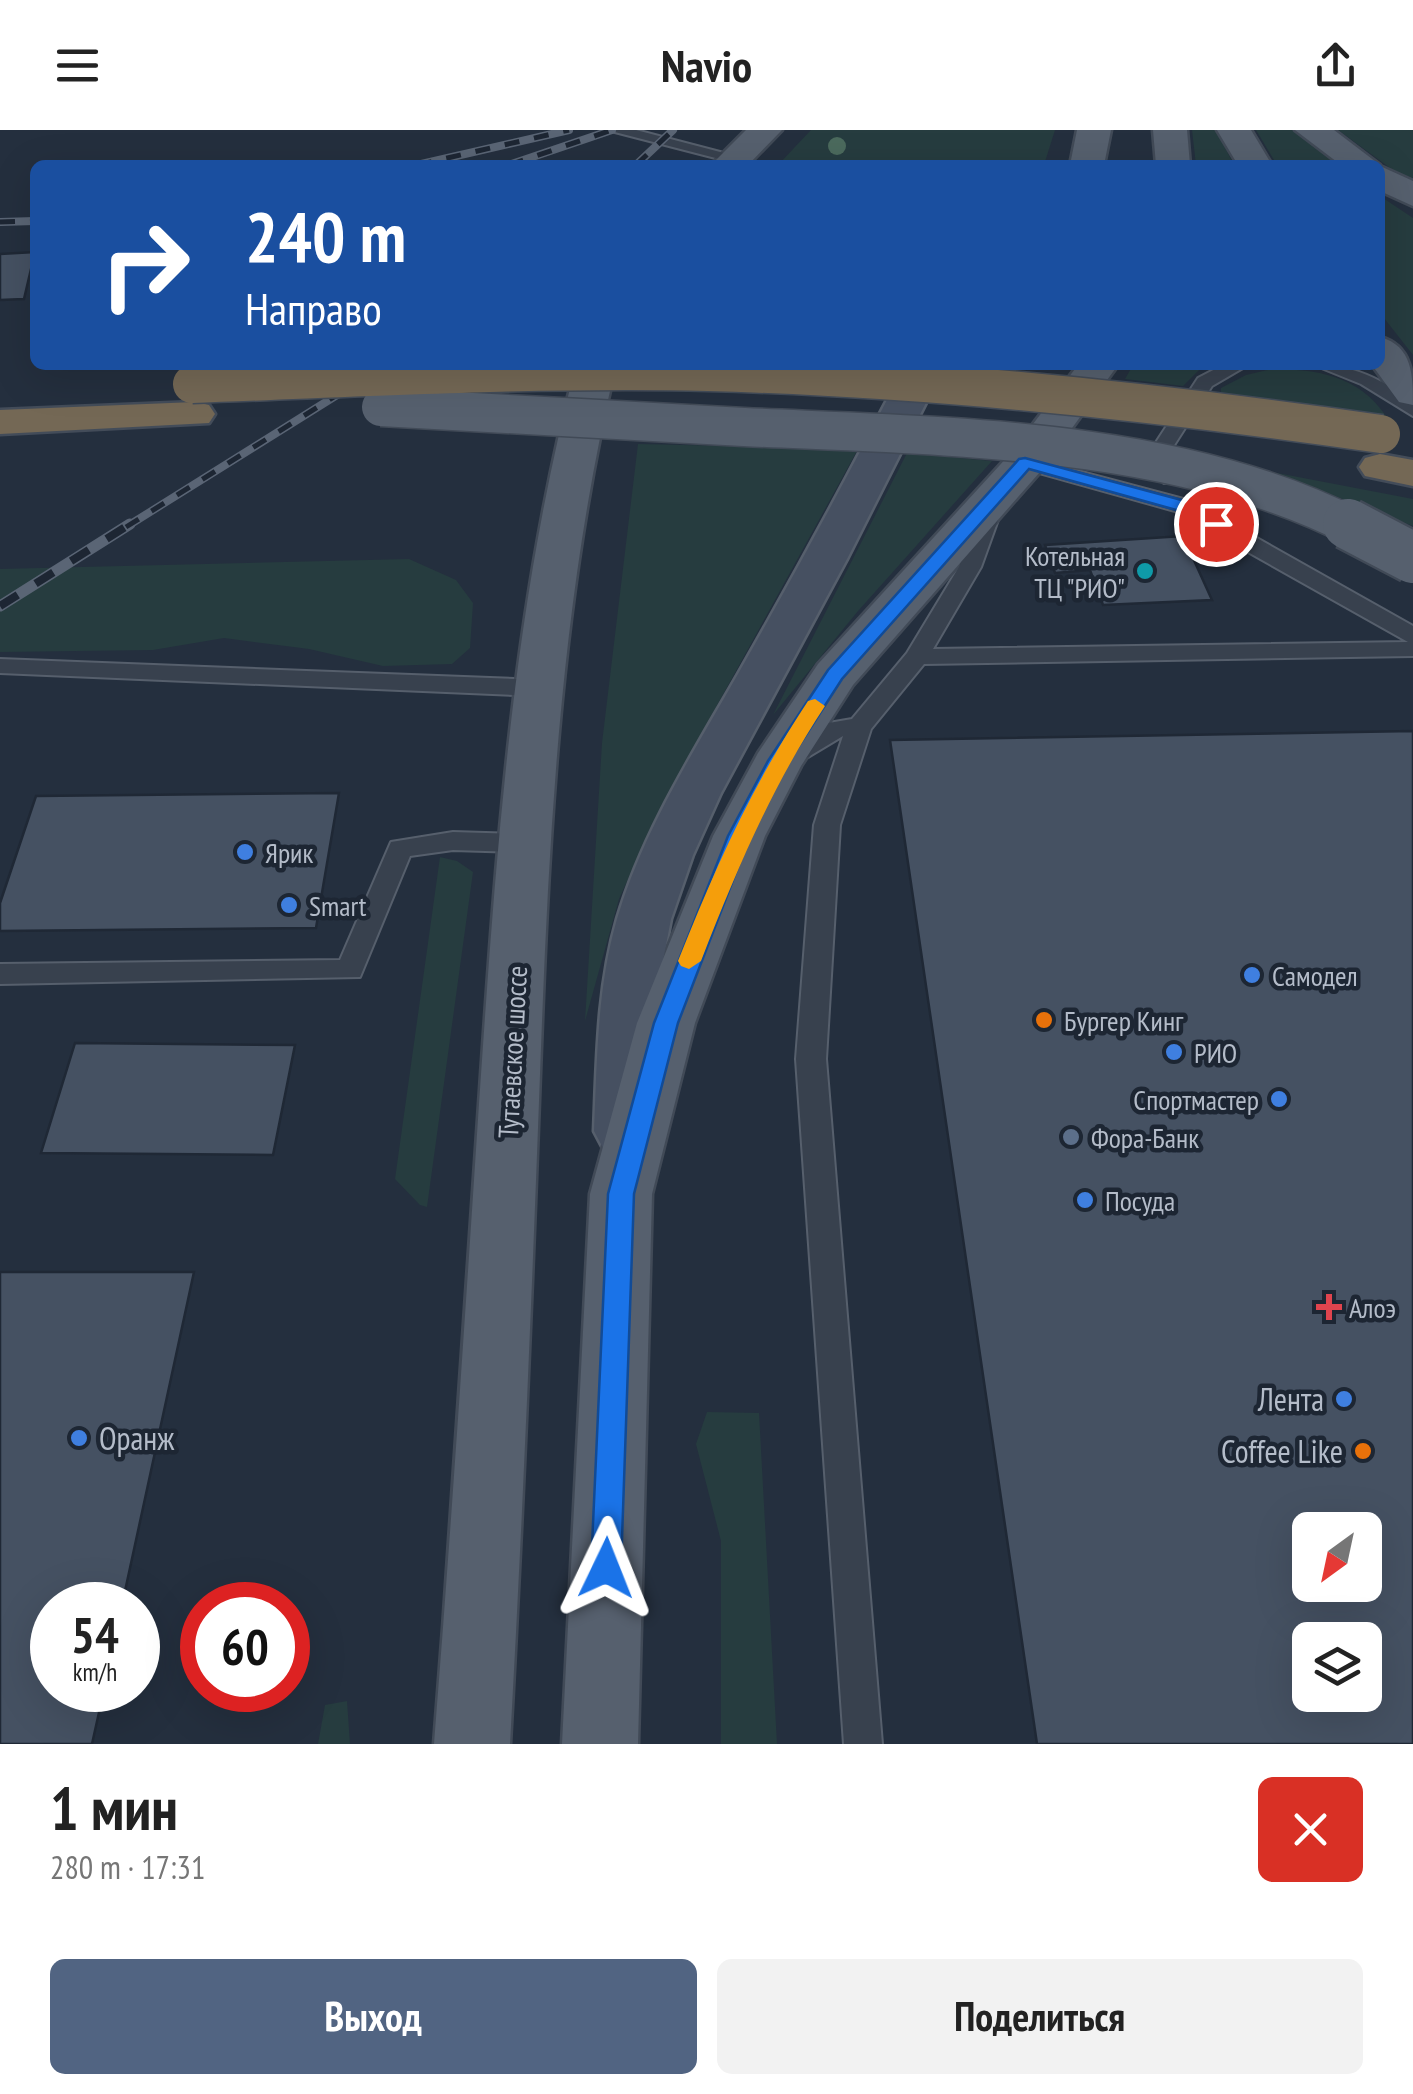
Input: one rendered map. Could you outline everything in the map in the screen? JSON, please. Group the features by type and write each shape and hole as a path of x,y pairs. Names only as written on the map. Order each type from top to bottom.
{"highway":[{"path":"0,393 594,372 833,377 1167,405 1413,439"},
{"path":"0,422 381,406 700,404 943,415 1163,437 1413,473"}],"main road":[{"path":"734,160 765,130"},
{"path":"1088,160 1094,130"},
{"path":"1170,130 1173,160"},
{"path":"1234,130 1252,160"},
{"path":"1312,130 1356,160"},
{"path":"1385,179 1413,196"},
{"path":"1385,356 1413,394"},
{"path":"192,384 329,370"},
{"name":"Тутаевское шоссе","path":"472,1744 523,843 551,584 580,422 595,370"},
{"path":"600,1744 621,1194 666,1023 732,852 776,766 835,674 1012,477 1094,370"},
{"path":"381,406 906,434 1066,449 1244,486 1329,516 1413,558"}],"street":[{"path":"580,422 617,370"},
{"path":"621,1194 630,996 643,922 661,867 683,818 812,584 922,370"}],"lane":[{"path":"615,130 725,160"},
{"path":"1183,506 1161,450 1205,382 1228,370"},
{"path":"1339,370 1368,380 1413,410"},
{"path":"863,1744 811,1059 828,825 847,755 860,726 917,657 970,568 1012,477 1183,506 1413,636"},
{"path":"917,657 1413,649"},
{"path":"0,666 540,688"},
{"path":"776,766 832,730 860,726"},
{"path":"0,974 350,970 400,848 453,841 523,843"}],"green space":[{"path":"811,130 1055,130 1046,160 783,160"},
{"path":"1192,130 1216,130 1231,160 1195,160"},
{"path":"1256,130 1292,130 1331,160 1274,160"},
{"path":"1338,130 1413,130 1413,178 1397,173 1385,160 1379,160"},
{"path":"1385,199 1413,218 1413,355 1385,319"},
{"path":"1130,370 1199,370 1183,386 1125,379"},
{"path":"1268,370 1321,373 1363,392 1386,416 1221,394 1221,388 1246,375"},
{"path":"638,444 858,449 660,809 619,899 585,1021 602,743"},
{"path":"907,453 992,461 858,611 773,715"},
{"path":"1272,472 1413,499 1413,526"},
{"path":"409,559 456,580 473,603 470,648 452,664 383,666 309,649 224,638 153,650 0,652 0,569"},
{"path":"440,857 457,861 473,872 427,1207 420,1205 395,1179"},
{"path":"707,1412 759,1413 777,1744 721,1744 721,1541 696,1444"},
{"path":"347,1701 350,1744 318,1744 325,1705"}],"building":[{"path":"30,252 24,299 0,300 0,254"},
{"name":"Котельная ТЦ \"РИО\"","path":"1183,536 1212,600 1103,605 1090,570 1055,573 1045,545"},
{"name":"РИО","path":"1413,731 1413,1744 1037,1744 890,740"},
{"path":"339,793 316,928 0,931 0,903 36,796"},
{"path":"75,1043 295,1045 273,1155 41,1153"},
{"name":"Оранж","path":"0,1272 194,1272 127,1582 30,1582 30,1712 99,1712 92,1744 0,1744"}],"railway":[{"path":"439,160 569,130"},
{"path":"524,160 612,130"},
{"path":"641,160 673,130"},
{"path":"0,222 30,221"},
{"path":"126,527 377,370"},
{"path":"0,606 130,524"}],"slow traffic":[{"path":"689,961 739,836 776,766 815,706"}],"place":[{"name":"Котельная ТЦ \"РИО\"","path":"1145,571"},
{"name":"Ярик","path":"245,852"},
{"name":"Smart","path":"289,905"},
{"name":"Самодел","path":"1252,975"},
{"name":"Бургер Кинг","path":"1044,1020"},
{"name":"РИО","path":"1174,1052"},
{"name":"Спортмастер","path":"1279,1099"},
{"name":"Фора-Банк","path":"1071,1137"},
{"name":"Посуда","path":"1085,1200"},
{"name":"Алоэ","path":"1329,1307"},
{"name":"Лента","path":"1344,1399"},
{"name":"Оранж","path":"79,1438"},
{"name":"Coffee Like","path":"1363,1451"}],"route":[{"path":"606,1568 621,1194 643,1098 666,1023 739,836 776,766 835,674 1025,463 1183,506 1216,524"}]}
